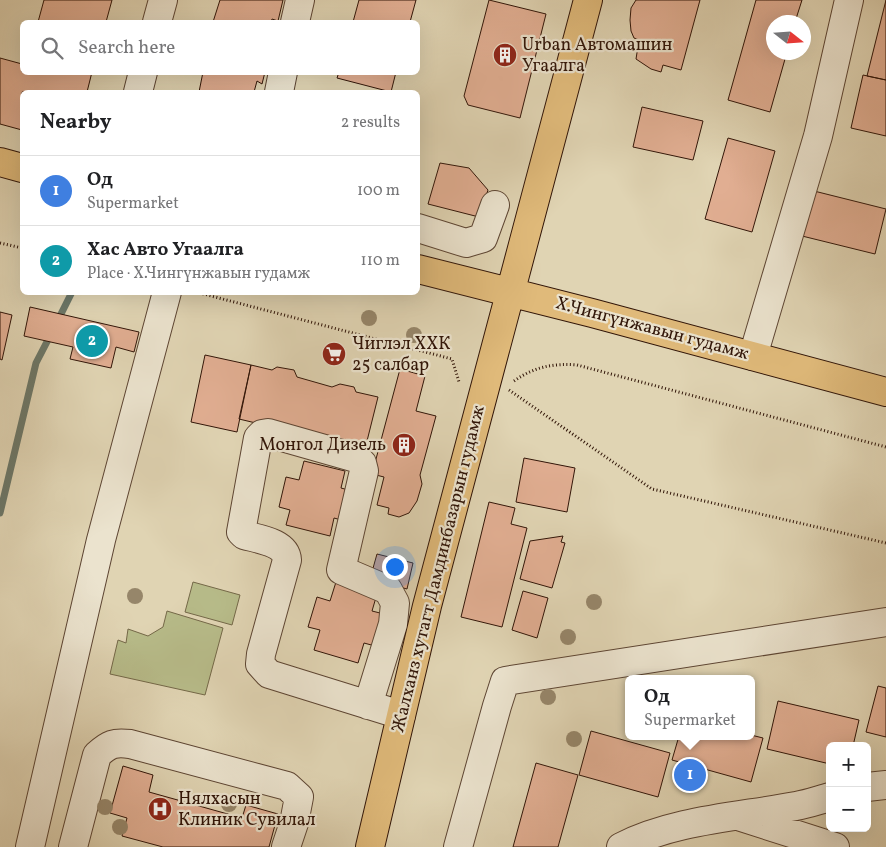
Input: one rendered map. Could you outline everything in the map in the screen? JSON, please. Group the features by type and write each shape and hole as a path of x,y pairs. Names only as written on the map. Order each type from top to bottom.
{"main road":[{"name":"Жалханз хутагт Дамдинбазарын гудамж","path":"370,847 427,606 588,0"},
{"path":"0,162 20,167"},
{"name":"Х.Чингүнжавын гудамж","path":"420,269 885,390"}],"street":[{"path":"158,20 163,0"},
{"path":"295,20 300,0"},
{"path":"753,356 818,136 849,0"},
{"path":"138,90 142,75"},
{"path":"279,90 282,75"},
{"path":"420,229 466,243 483,238 495,205"},
{"path":"30,847 101,540 166,295"},
{"path":"368,705 392,624 395,603 388,590 341,570 364,471 362,463 356,458 268,433 262,434 258,438 241,532 244,535 281,547 287,554 287,560 261,654 260,664 269,674 368,705 401,715"},
{"path":"458,847 505,681 886,622"},
{"path":"73,847 97,755 105,747 116,743 130,744 287,786 299,797 294,823 286,847"},
{"path":"871,787 886,785"},
{"path":"620,847 646,836 735,815 798,806 826,798"},
{"path":"735,815 835,847"}],"path":[{"path":"0,242 20,247"},
{"path":"207,295 452,359"},
{"path":"886,446 576,365 558,364 536,368 505,387 652,489 886,543"}],"green space":[{"path":"193,582 240,595 232,625 185,612"},
{"path":"167,611 223,628 205,695 110,674 118,640 126,643 128,629 148,636 163,627"}],"building":[{"path":"44,0 112,0 107,20 39,20"},
{"path":"220,0 283,0 278,20 214,20"},
{"path":"359,0 416,0 411,20 354,20"},
{"name":"Urban Автомашин Угаалга","path":"489,0 546,14 520,118 468,105 464,96"},
{"path":"636,0 700,0 681,70 663,65 661,72 651,69 636,59 639,40 634,38 630,20 631,8"},
{"path":"756,0 802,0 797,15 766,15 766,60 785,60 770,112 728,100"},
{"path":"886,0 886,80 867,76"},
{"path":"0,58 20,63 20,75 91,75 88,90 20,90 20,129 0,124"},
{"path":"202,75 264,75 262,84 257,81 255,90 199,90"},
{"path":"338,75 395,75 392,90 383,90 337,78"},
{"path":"863,75 886,80 886,136 851,128"},
{"path":"642,107 703,121 693,160 633,147"},
{"path":"728,138 775,151 752,232 705,219"},
{"path":"440,163 469,168 488,190 479,217 428,204"},
{"path":"810,190 886,209 875,254 798,235"},
{"path":"30,307 139,332 134,352 116,347 111,368 70,359 73,347 24,336"},
{"path":"0,312 12,315 2,360 0,359"},
{"path":"205,355 251,365 237,432 191,422"},
{"path":"251,365 272,370 277,367 294,370 297,377 332,387 340,384 354,387 356,392 378,397 365,449 239,419"},
{"name":"Монгол Дизель","path":"400,369 425,376 416,411 436,416 420,475 422,484 417,501 409,513 399,517 388,514 389,508 377,505 384,477 372,474"},
{"path":"524,458 575,468 567,512 516,502"},
{"path":"304,461 345,471 341,488 352,491 345,521 334,518 330,536 286,525 290,510 279,507 286,477 299,480"},
{"path":"489,502 515,508 511,524 527,528 502,627 461,617"},
{"path":"563,536 561,542 565,543 552,588 520,579 530,541"},
{"path":"377,554 413,563 407,589 370,579"},
{"path":"336,582 377,594 372,611 384,614 375,646 364,643 358,663 314,650 320,630 308,627 317,597 330,601"},
{"path":"523,591 548,598 537,638 512,630"},
{"path":"878,686 886,688 886,737 866,732"},
{"path":"778,701 859,720 854,742 826,742 826,763 767,749"},
{"path":"591,731 670,753 658,797 579,775"},
{"path":"755,736 763,738 751,782 672,760 678,740 755,740"},
{"path":"536,763 578,775 558,847 513,847"},
{"name":"Нялхасын Клиник Сувилал","path":"123,766 153,775 149,792 242,818 246,805 278,814 269,847 163,847 122,836 127,818 110,813"}],"waterway":[{"path":"57,322 70,295"},
{"path":"0,513 36,363 51,334"}],"place":[{"name":"Urban Автомашин Угаалга","path":"505,55"},
{"name":"Хас Авто Угаалга","path":"92,341"},
{"name":"Чиглэл ХХК 25 салбар","path":"334,354"},
{"name":"Монгол Дизель","path":"404,445"},
{"name":"Од","path":"690,775"},
{"name":"Нялхасын Клиник Сувилал","path":"160,809"}]}
